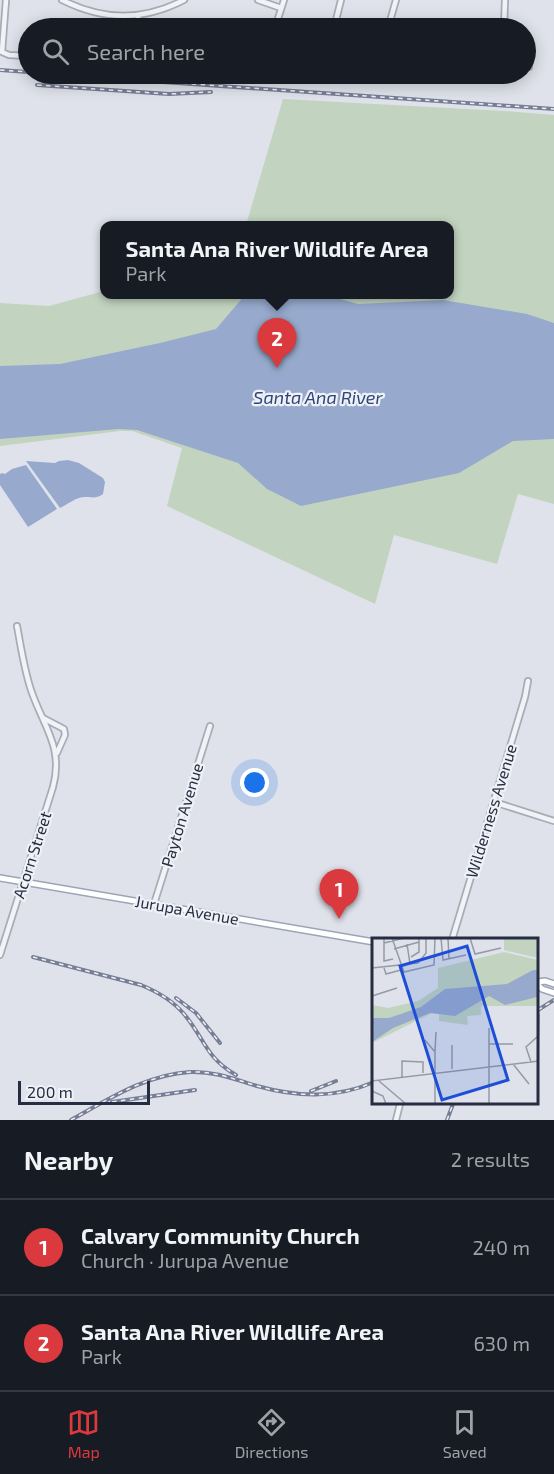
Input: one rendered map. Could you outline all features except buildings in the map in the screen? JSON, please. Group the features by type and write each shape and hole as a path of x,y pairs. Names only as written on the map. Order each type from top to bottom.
{"main road":[{"name":"Jurupa Avenue","path":"0,878 372,942"},
{"path":"539,982 545,981 554,984"},
{"path":"539,985 542,989 554,993"}],"street":[{"path":"6,0 2,52 18,55"},
{"path":"62,0 78,8 107,16 138,16 163,10 184,0"},
{"path":"258,0 281,8"},
{"path":"278,18 284,0"},
{"path":"336,18 341,0"},
{"path":"391,18 396,0"},
{"path":"504,18 505,0"},
{"path":"78,8 80,1"},
{"name":"Acorn Street","path":"0,955 56,778 58,763 57,753 30,686 17,626"},
{"name":"Wilderness Avenue","path":"453,938 525,698 528,681"},
{"name":"Acorn Street","path":"43,718 64,729 65,735 57,753"},
{"name":"Payton Avenue","path":"154,904 210,726"},
{"path":"494,802 554,821"},
{"path":"396,1120 400,1105"}],"green space":[{"path":"283,99 554,115 554,504 518,494 497,564 394,535 375,604 167,506 182,448 132,431 0,446 0,303 49,306 100,292 100,299 454,299 454,221 247,221"}],"water":[{"name":"Santa Ana River","path":"242,299 340,299 358,304 443,300 527,314 554,323 554,439 513,441 459,473 301,506 267,489 238,463 137,430 119,429 0,439 0,366 60,364 216,329"},
{"path":"68,460 79,463 103,478 105,482 103,494 96,497 84,497 60,508 26,461 55,463"},
{"path":"26,465 57,509 28,527 0,485 0,474"}],"railway":[{"path":"0,70 18,71"},
{"path":"193,84 554,109"},
{"path":"37,85 169,94 211,92"},
{"path":"33,957 141,985 159,994 180,1009 211,1054 236,1075"},
{"path":"176,998 196,1013 220,1043"},
{"path":"539,1009 554,1000"},
{"path":"71,1120 128,1089 158,1078 190,1072 224,1076 272,1090 301,1094 330,1094 372,1083"},
{"path":"311,1091 336,1081"},
{"path":"112,1102 195,1090"},
{"path":"447,1120 453,1105"}],"place":[{"name":"Santa Ana River Wildlife Area","path":"277,368"},
{"name":"Calvary Community Church","path":"339,919"}]}
